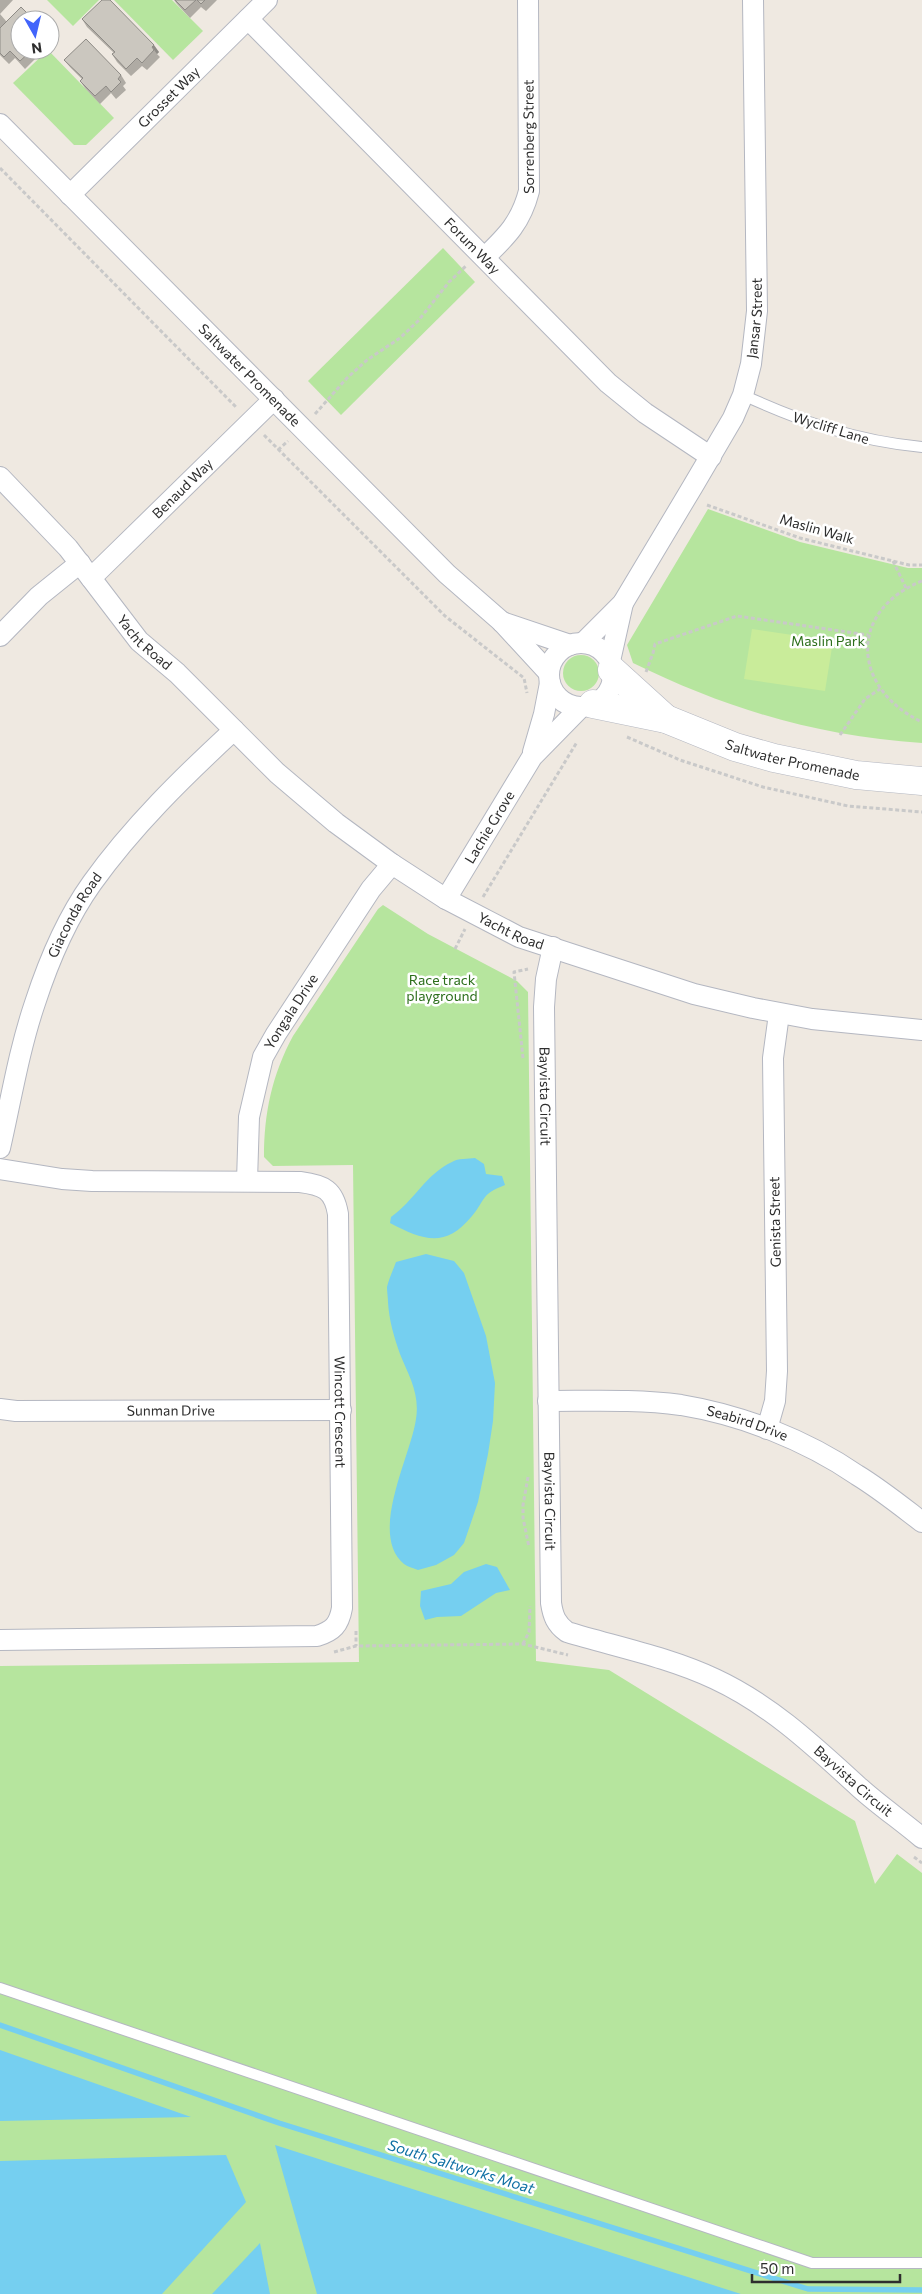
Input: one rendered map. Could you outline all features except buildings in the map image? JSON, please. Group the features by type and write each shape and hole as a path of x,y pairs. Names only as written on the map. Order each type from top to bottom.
{"street":[{"name":"Grosset Way","path":"70,195 267,0"},
{"name":"Sorrenberg Street","path":"482,254 514,228 530,191 528,0"},
{"name":"Jansar Street","path":"577,644 623,603 711,457 733,418 743,395 753,357 757,311 754,0"},
{"name":"Forum Way","path":"248,18 608,383 646,414 711,457"},
{"name":"Saltwater Promenade","path":"0,124 447,574 502,622 549,678"},
{"name":"Benaud Way","path":"0,636 39,596 86,571 274,399"},
{"name":"Yacht Road","path":"0,477 45,523 86,571 139,641 177,673 234,730 307,798 392,864 446,899 519,937 694,994 779,1014 846,1024 922,1030"},
{"name":"Jansar Street","path":"611,665 623,603"},
{"name":"Saltwater Promenade","path":"502,622 577,644"},
{"path":"577,644 594,646 603,652 611,665 612,680 609,690 602,698 587,705 561,700 554,692 549,678 555,655 577,644"},
{"name":"Saltwater Promenade","path":"611,665 666,719"},
{"name":"Lachie Grove","path":"532,757 544,714 549,678"},
{"name":"Saltwater Promenade","path":"587,705 666,719 734,747 774,758 856,775 922,781"},
{"name":"Lachie Grove","path":"446,899 532,757 560,727 587,705"},
{"name":"Giaconda Road","path":"0,1148 24,1039 35,1003 68,923 91,884 145,818 234,730"},
{"name":"Yongala Drive","path":"247,1181 249,1117 263,1058 276,1034 366,897 392,864"},
{"name":"Bayvista Circuit","path":"553,947 546,979 544,1007 548,1401 551,1603 553,1618 567,1632 672,1662 716,1679 755,1702 809,1740 861,1789 922,1838"},
{"name":"Genista Street","path":"767,1429 775,1401 777,1371 773,1058 779,1014"},
{"name":"Wincott Crescent","path":"0,1169 62,1179 92,1181 247,1181 317,1184 330,1192 336,1202 338,1214 342,1608 341,1619 335,1628 328,1633 317,1636 0,1640"},
{"name":"Seabird Drive","path":"548,1401 636,1402 681,1406 722,1415 767,1429 827,1456 857,1474 922,1522"},
{"name":"Sunman Drive","path":"0,1409 16,1411 341,1410"}],"lane":[{"name":"Wycliff Lane","path":"743,395 796,418 835,432 890,444 922,447"},
{"path":"0,1988 812,2264 922,2263"}],"path":[{"path":"0,168 445,616 524,678 528,700 544,714"},
{"path":"278,450 302,428 347,378 367,360 400,338 418,321 449,282 482,254"},
{"name":"Maslin Walk","path":"708,506 800,538 893,561 922,565"},
{"path":"893,561 906,588"},
{"path":"922,581 906,588 885,605 872,624 868,635 868,649 872,672 880,689 893,704 922,722"},
{"path":"646,672 654,653 654,644 737,616 868,635"},
{"path":"840,735 865,699 880,689"},
{"path":"560,727 577,741"},
{"path":"455,949 582,733"},
{"path":"620,734 680,760 763,787 848,806 922,812"},
{"path":"333,1652 356,1646 523,1644 571,1656"},
{"path":"907,1852 922,1863"}],"green space":[{"path":"47,0 99,0 73,26 60,13 60,10 57,10"},
{"path":"114,0 172,0 203,31 173,60"},
{"path":"37,60 58,60 114,118 86,145 74,145 13,83"},
{"path":"443,248 475,282 341,415 308,381"},
{"name":"Maslin Park","path":"708,509 800,542 908,568 922,568 922,743 846,734 773,718 703,694 633,663 627,645"},
{"path":"752,629 833,641 825,691 744,679"},
{"path":"581,655 593,661 599,673 593,685 581,691 569,685 563,673 569,661"},
{"name":"Race track playground","path":"383,905 428,934 517,981 528,992 536,1661 609,1670 855,1821 875,1884 897,1854 922,1873 922,2294 0,2294 0,1666 359,1662 353,1165 273,1166 264,1157 264,1141 268,1110 275,1080 293,1036 378,909"}],"water":[{"path":"475,1158 484,1164 486,1174 502,1176 505,1185 488,1194 462,1226 443,1237 433,1238 413,1234 390,1223 391,1217 435,1173 454,1161"},
{"path":"426,1254 454,1261 464,1273 486,1336 495,1383 493,1421 488,1454 478,1502 464,1543 454,1555 436,1565 418,1570 404,1564 394,1551 390,1534 395,1494 413,1435 417,1410 413,1385 392,1328 387,1287 396,1262"},
{"path":"486,1564 497,1567 510,1590 496,1593 461,1616 437,1617 425,1620 420,1606 421,1591 451,1584 464,1572"},
{"path":"0,2050 191,2117 0,2121"},
{"path":"275,2145 741,2294 317,2294"},
{"path":"226,2155 246,2202 162,2294 0,2294 0,2161"},
{"path":"260,2243 270,2294 212,2294"}],"waterway":[{"name":"South Saltworks Moat","path":"0,2025 279,2123 808,2289 922,2290"}]}
